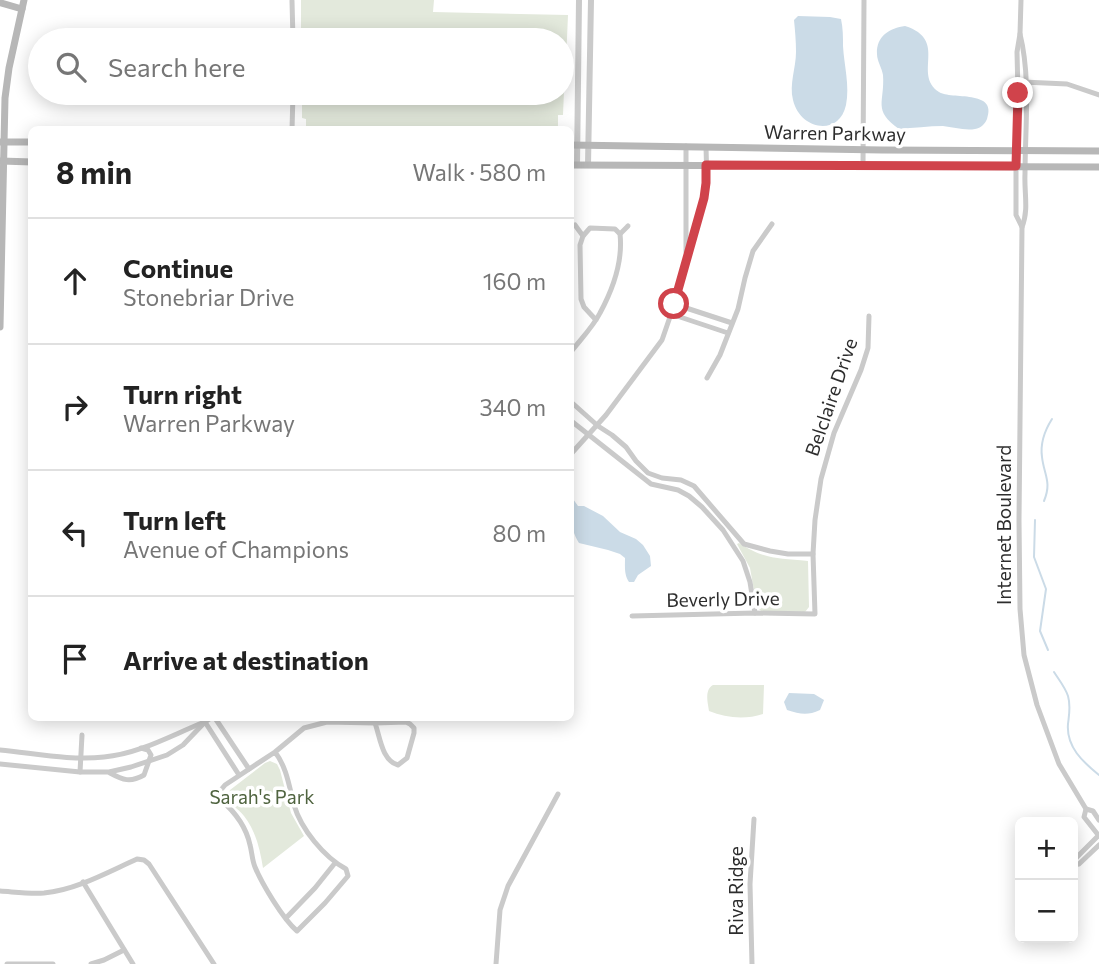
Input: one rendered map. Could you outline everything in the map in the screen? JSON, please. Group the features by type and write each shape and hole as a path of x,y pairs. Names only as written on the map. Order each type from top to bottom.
{"main road":[{"path":"0,327 5,98 24,0"},
{"path":"1,4 22,9"},
{"path":"2,142 28,142"},
{"name":"Warren Parkway","path":"574,145 1099,151"},
{"path":"2,162 28,163"},
{"path":"1084,167 1099,162"},
{"name":"Warren Parkway","path":"574,165 1099,167"}],"street":[{"path":"574,165 579,0"},
{"path":"588,165 591,0"},
{"path":"863,166 864,0"},
{"path":"1021,0 1016,82 1021,150"},
{"path":"292,1 293,28"},
{"path":"1020,34 1025,52 1026,82 1021,150"},
{"path":"1016,82 1067,84 1099,95"},
{"path":"292,126 293,105"},
{"path":"686,146 686,259"},
{"path":"574,451 598,426 662,340 701,209 706,183 706,147"},
{"name":"Internet Boulevard","path":"1021,150 1016,166 1016,215 1022,227"},
{"name":"Internet Boulevard","path":"1021,150 1025,166 1026,218 1022,227 1019,520 1020,609 1024,655 1037,705 1059,764 1086,810 1084,817 1099,836"},
{"path":"686,207 701,209"},
{"path":"708,379 738,309 753,251 772,224"},
{"path":"575,225 583,236"},
{"path":"620,234 628,226"},
{"path":"574,348 600,315 617,274 621,247 620,234 615,229 590,228 580,245 581,299 584,307 596,320"},
{"path":"674,304 732,323"},
{"path":"671,314 728,333"},
{"name":"Belclaire Drive","path":"815,614 813,554 821,480 834,433 868,348 869,316"},
{"path":"574,405 626,447 648,473 681,480 694,486 744,544 788,554 813,554"},
{"path":"574,423 651,484 678,490 702,507 723,530 743,561 755,613"},
{"name":"Beverly Drive","path":"632,616 815,614"},
{"path":"215,721 249,769"},
{"path":"275,752 285,770 296,812 312,838 335,863 346,869 348,876 297,930 261,880 242,823 220,798 220,791 304,728 321,723 341,721 410,724 414,728 414,737 407,758 401,764 390,763 386,757 375,723"},
{"path":"0,750 103,758 141,748 205,722"},
{"path":"0,764 80,772 109,772 167,755 178,749 205,722"},
{"path":"205,722 239,775"},
{"path":"80,772 82,735"},
{"path":"109,772 121,779 135,780 144,775 151,755 148,750 141,748"},
{"path":"496,964 500,910 508,887 558,793"},
{"name":"Internet Boulevard","path":"1086,810 1093,811 1099,820"},
{"name":"Riva Ridge","path":"751,964 750,884 754,819"},
{"path":"1078,858 1099,836"},
{"path":"1078,864 1099,845"},
{"path":"0,891 45,893 63,890 137,859 144,860 214,964"},
{"path":"286,918 335,863"},
{"path":"83,882 133,964"},
{"path":"90,964 124,950"},
{"path":"7,964 53,964"}],"green space":[{"path":"301,0 434,0 433,12 568,15 567,28 301,28"},
{"path":"302,105 564,105 563,115 558,115 558,126 306,126 306,119 302,118"},
{"path":"737,544 765,555 808,561 809,607 805,612 761,611 757,607 750,568"},
{"path":"713,685 764,685 763,714 736,717 709,711 708,693"},
{"name":"Sarah's Park","path":"270,761 277,764 280,770 291,813 304,836 263,868 252,828 230,801 229,794 230,790"}],"water":[{"path":"798,16 841,19 847,98 842,115 836,122 828,125 820,126 803,118 793,100 796,52 794,20"},
{"path":"905,26 918,32 925,40 928,48 928,76 939,92 972,97 986,103 989,110 982,125 971,129 943,126 899,129 885,116 882,105 883,75 877,48 885,34"},
{"path":"574,500 578,506 584,506 603,516 620,532 636,539 650,556 651,566 638,575 634,582 629,582 625,558 620,554 579,543 574,531"},
{"path":"789,693 814,694 824,700 820,710 800,713 787,710 784,702"}],"waterway":[{"path":"1044,501 1047,483 1042,447 1045,432 1052,419"},
{"path":"1035,520 1034,557 1046,589 1040,631 1048,650"},
{"path":"1054,672 1068,696 1068,732 1073,747 1099,775"}],"route":[{"path":"674,304 704,198 706,165 1016,166 1018,93"}]}
